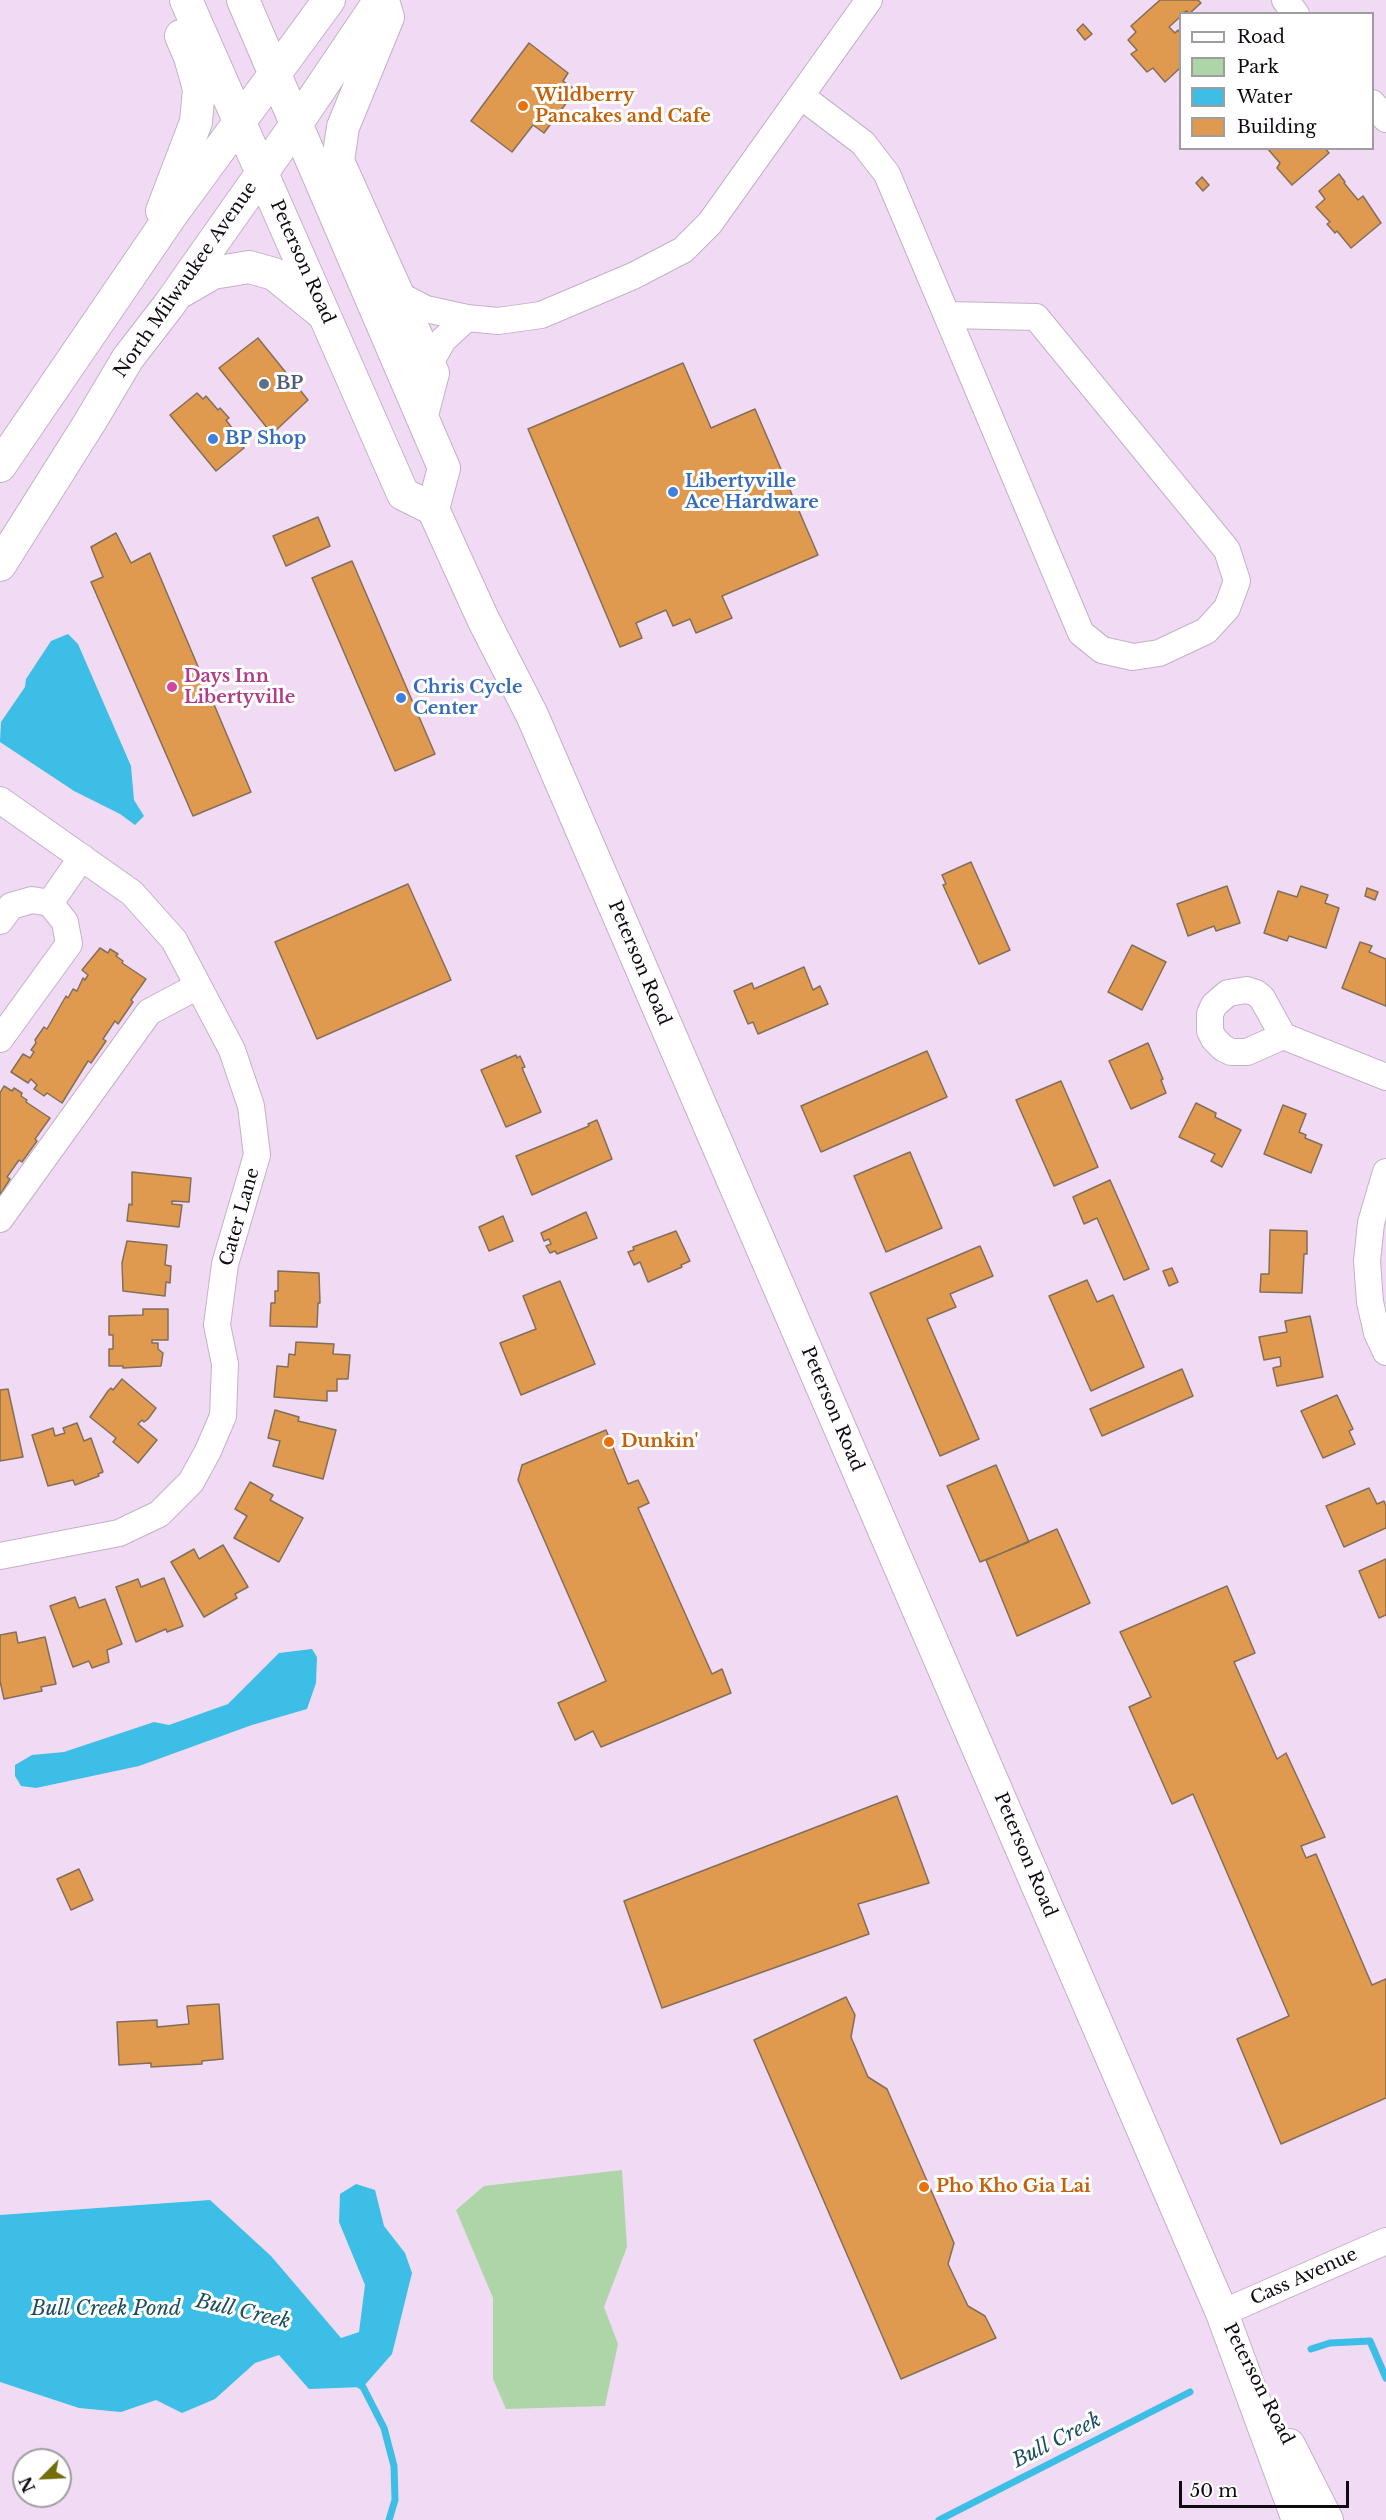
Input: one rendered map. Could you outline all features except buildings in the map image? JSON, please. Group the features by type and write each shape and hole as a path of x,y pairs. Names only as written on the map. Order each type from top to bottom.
{"main road":[{"path":"149,248 196,122 199,89 190,57 165,0"},
{"name":"Peterson Road","path":"186,0 403,494 433,509 483,619 532,715 1222,2313 1298,2520"},
{"path":"243,0 295,126 444,468 433,509"},
{"path":"0,466 149,248 329,0"},
{"path":"382,0 388,16 344,127 338,161 433,373 422,416"},
{"name":"North Milwaukee Avenue","path":"0,565 128,358 176,295 382,0"},
{"path":"176,295 213,273 249,267 274,274 326,316"},
{"name":"Peterson Road","path":"1222,2313 1327,2520"}],"street":[{"path":"397,294 426,309 466,318 498,321 541,315 633,276 682,250 710,223 869,0"},
{"path":"1285,0 1294,12"},
{"path":"801,96 863,143 886,174 1081,633 1102,650 1133,657 1159,653 1206,631 1227,608 1237,581 1227,550 1036,317 947,315"},
{"path":"1374,105 1386,119"},
{"path":"429,365 443,340 466,318"},
{"name":"Cater Lane","path":"0,800 132,893 174,940 232,1050 251,1106 257,1155 224,1274 217,1325 225,1364 223,1416 191,1482 159,1514 118,1533 0,1556"},
{"path":"50,903 82,857"},
{"path":"0,921 11,906 32,900 50,903 65,922 69,944 0,1039"},
{"path":"0,1219 148,1012 198,987"},
{"path":"1283,1036 1386,1077"},
{"path":"1386,1172 1371,1223 1367,1279 1374,1320 1386,1353"},
{"name":"Cass Avenue","path":"1222,2313 1386,2241"}],"green space":[{"path":"622,2170 627,2247 604,2307 618,2344 605,2406 506,2409 493,2379 493,2298 456,2210 484,2186"}],"water":[{"path":"68,634 78,644 131,766 134,800 144,816 135,825 120,814 74,791 0,742 1,722 25,687 26,679 51,641"},
{"path":"312,1649 317,1657 316,1683 307,1709 252,1725 139,1766 36,1788 21,1786 15,1776 15,1765 32,1755 64,1752 154,1722 169,1725 228,1704 279,1653"},
{"name":"Bull Creek Pond","path":"356,2184 375,2190 384,2226 405,2253 412,2273 392,2354 363,2387 309,2389 279,2355 255,2363 215,2399 182,2413 156,2400 121,2412 79,2408 0,2382 0,2215 210,2200 271,2256 341,2338 359,2332 365,2285 339,2222 340,2194"}],"waterway":[{"name":"Bull Creek","path":"1311,2349 1330,2343 1370,2341 1386,2378"},
{"name":"Bull Creek","path":"357,2383 363,2387 384,2428 394,2466 395,2500 389,2520"},
{"name":"Bull Creek","path":"939,2520 1190,2392"}],"place":[{"name":"Wildberry Pancakes and Cafe","path":"523,106"},
{"name":"BP","path":"264,384"},
{"name":"BP Shop","path":"213,439"},
{"name":"Libertyville Ace Hardware","path":"673,492"},
{"name":"Days Inn Libertyville","path":"172,687"},
{"name":"Chris Cycle Center","path":"401,698"},
{"name":"Dunkin'","path":"609,1442"},
{"name":"Pho Kho Gia Lai","path":"924,2187"}]}
